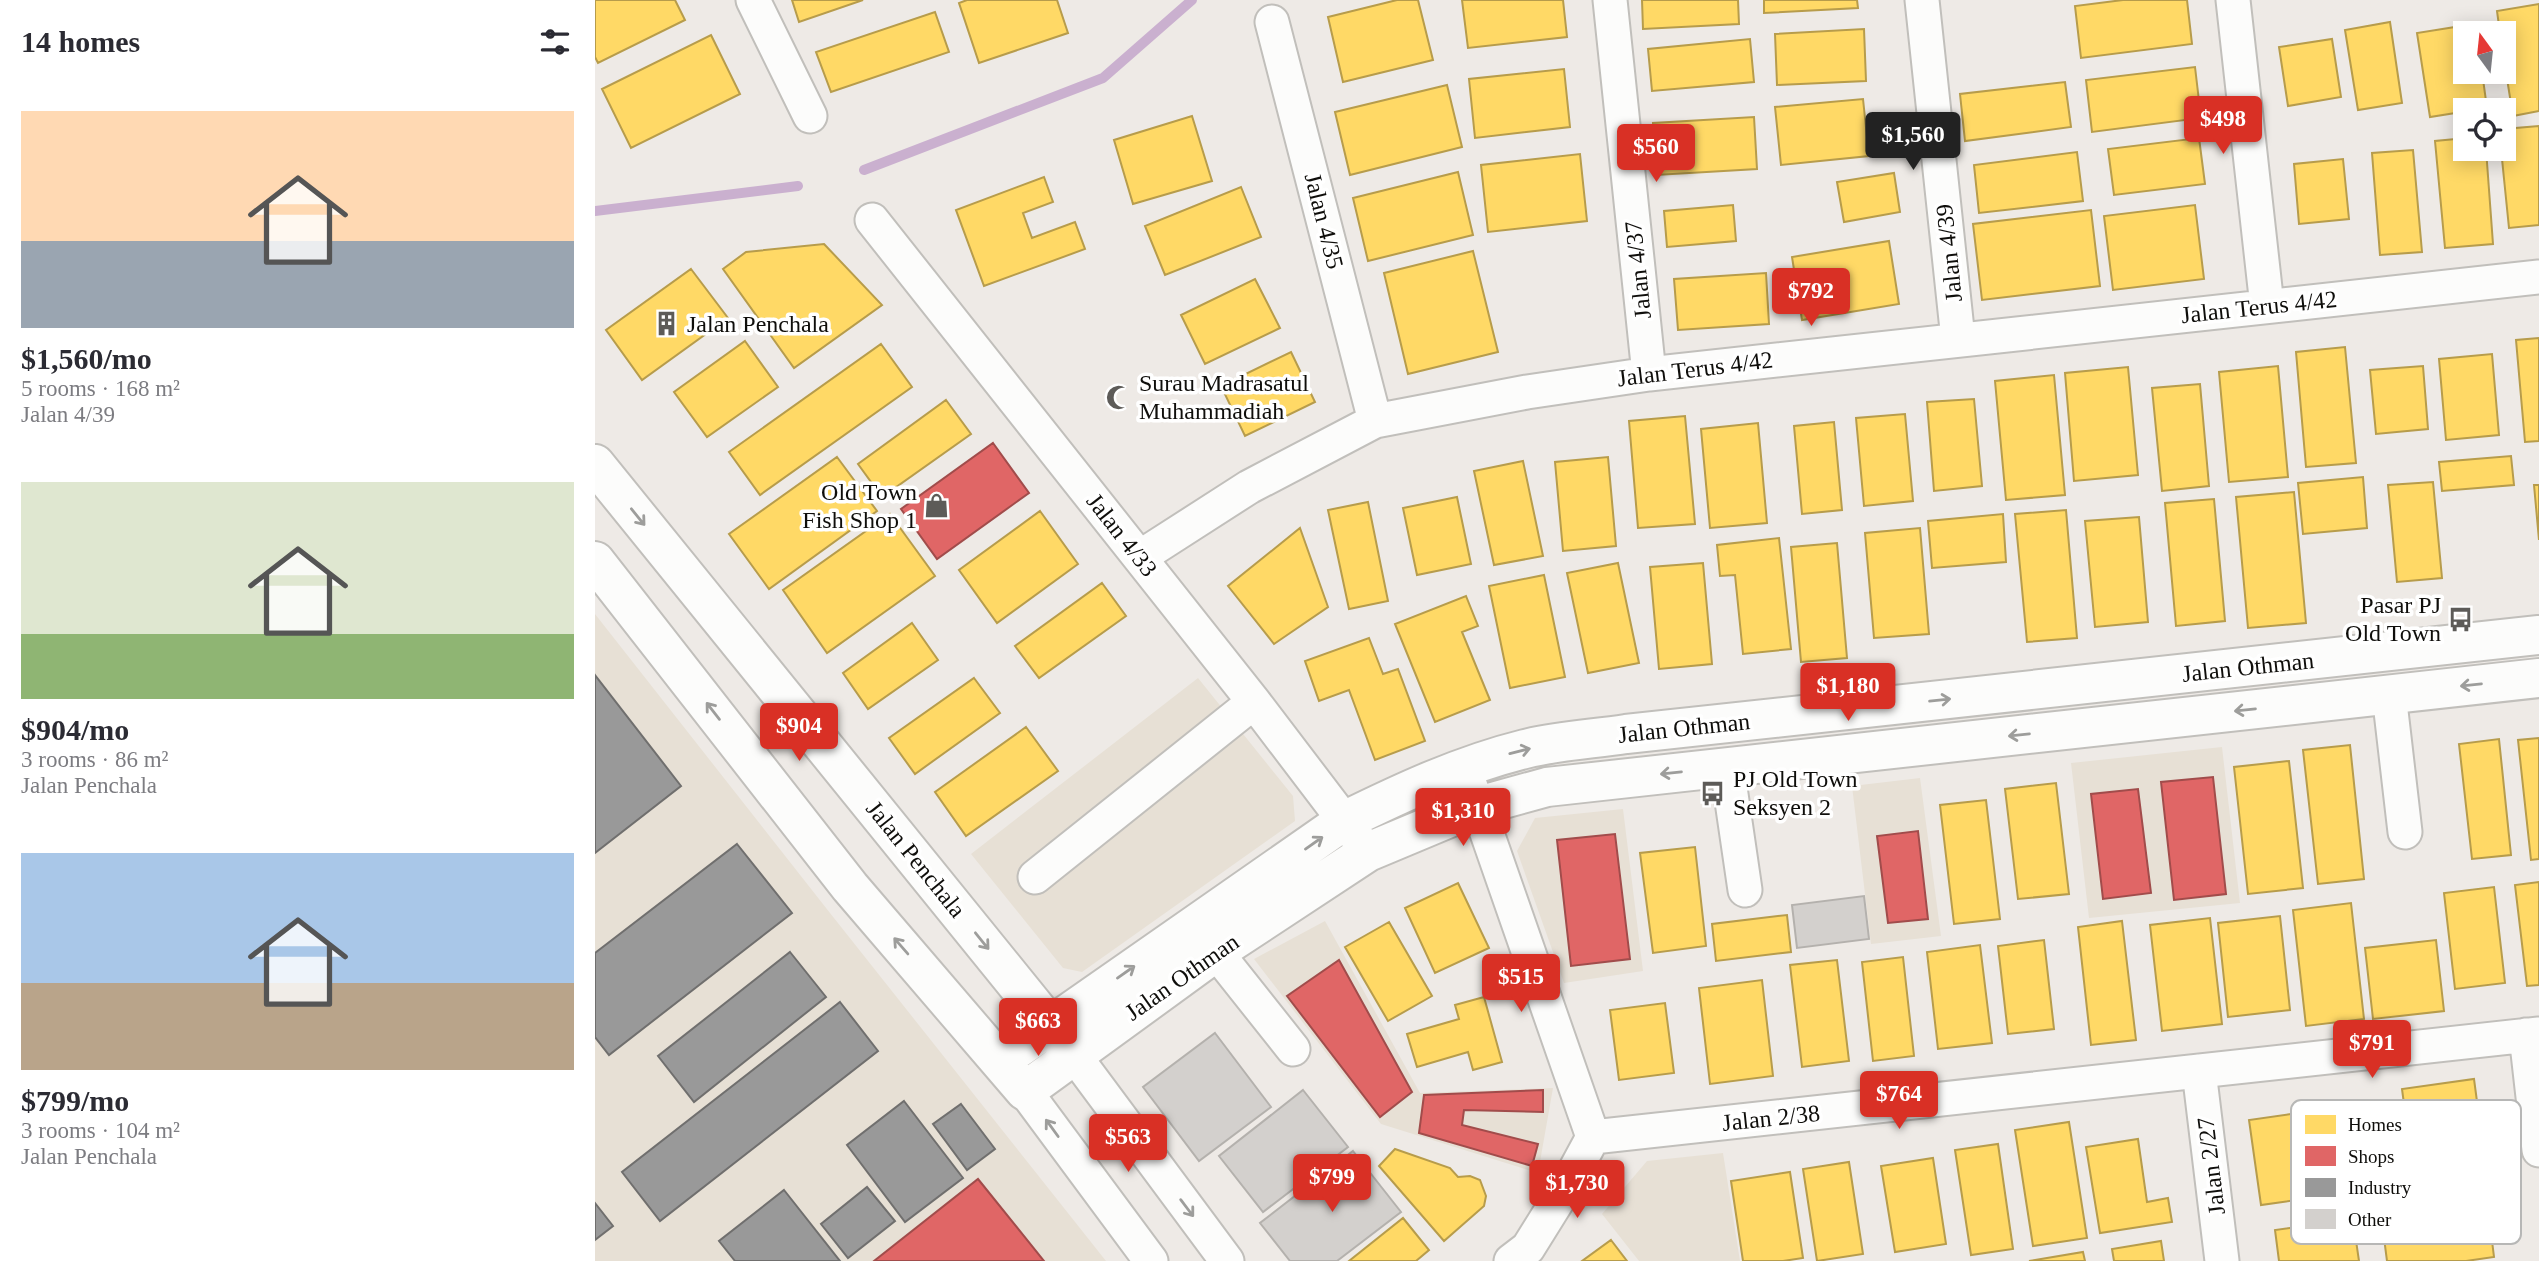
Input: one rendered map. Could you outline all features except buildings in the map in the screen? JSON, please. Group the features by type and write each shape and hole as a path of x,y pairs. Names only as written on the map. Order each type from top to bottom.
{"main road":[{"name":"Jalan Penchala","path":"595,464 1074,1055"},
{"path":"595,561 850,887 1025,1091"},
{"name":"Jalan Othman","path":"1000,1061 1345,821 1400,793 1464,766 1527,749 1626,734 2539,635"},
{"name":"Jalan Othman","path":"1025,1091 1216,951 1368,852 1478,806 1547,787 2539,678"}],"street":[{"path":"753,0 810,116"},
{"name":"Jalan 4/37","path":"1609,0 1649,374"},
{"name":"Jalan 4/39","path":"1922,0 1958,339"},
{"path":"2233,0 2267,306"},
{"name":"Jalan 4/35","path":"1272,22 1375,421"},
{"name":"Jalan 4/33","path":"872,220 1254,702 1368,852"},
{"name":"Jalan Terus 4/42","path":"1140,557 1249,487 1375,421 1527,392 1649,374 2539,277"},
{"path":"2389,694 2405,832"},
{"path":"1035,877 1254,702"},
{"path":"1464,766 1593,1137 1528,1248 1511,1261"},
{"path":"1727,767 1745,890"},
{"path":"1216,951 1293,1049"},
{"path":"2533,1035 2539,1150"},
{"name":"Jalan 2/38","path":"1593,1137 2533,1035"},
{"name":"Jalan Penchala","path":"1074,1055 1227,1261"},
{"name":"Jalan 2/27","path":"2199,1071 2222,1261"},
{"path":"1025,1091 1151,1261"}],"shaded area":[{"path":"595,614 830,913 1106,1261 595,1261"},
{"path":"1198,678 1293,796 1295,821 1082,972 1063,968 971,854"},
{"path":"2222,747 2240,903 2089,918 2071,763"},
{"path":"1920,778 1941,936 1871,944 1852,786"},
{"path":"1623,809 1643,971 1564,983 1517,851 1535,818"},
{"path":"1325,921 1420,1093 1553,1088 1538,1173 1381,1124 1254,959"},
{"path":"1723,1153 1740,1261 1639,1261 1602,1214 1647,1161"}],"waterway":[{"path":"864,170 1103,78 1192,0"},
{"path":"595,211 798,186"}],"place":[{"name":"Jalan Penchala","path":"667,324"},
{"name":"Surau Madrasatul Muhammadiah","path":"1119,397"},
{"name":"Old Town Fish Shop 1","path":"937,506"},
{"name":"Pasar PJ Old Town","path":"2461,619"},
{"name":"PJ Old Town Seksyen 2","path":"1713,793"}]}
